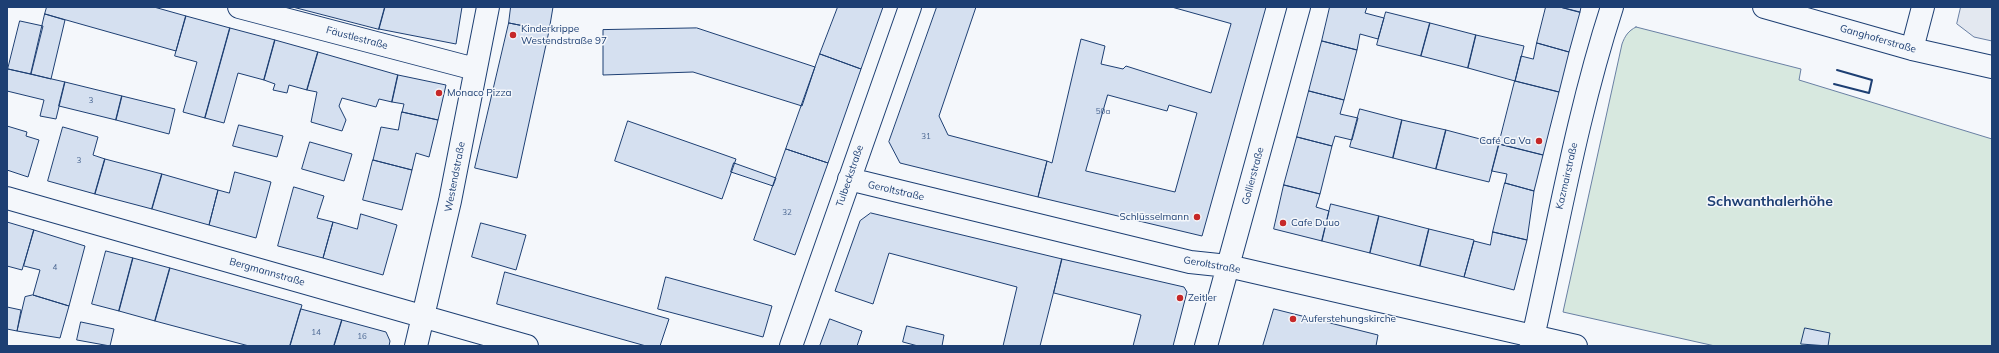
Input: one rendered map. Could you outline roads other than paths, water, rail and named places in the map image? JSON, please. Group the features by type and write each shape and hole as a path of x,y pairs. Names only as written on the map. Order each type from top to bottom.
{"street":[{"name":"Fäustlestraße","path":"239,7 475,69"},
{"name":"Westendstraße","path":"416,346 450,201 488,7"},
{"name":"Tulbeckstraße","path":"791,346 848,179 910,7"},
{"name":"Gollierstraße","path":"1206,346 1300,7"},
{"name":"Kazmairstraße","path":"1532,342 1567,176 1598,53 1612,7"},
{"name":"Ganghoferstraße","path":"1764,7 1912,49 1992,68"},
{"path":"1912,49 1923,7"},
{"name":"Geroltstraße","path":"848,179 1190,262 1228,266 1532,342 1576,346"},
{"name":"Bergmannstraße","path":"7,198 528,346"}],"place":[{"name":"Kinderkrippe Westendstraße 97","path":"513,35"},
{"name":"Monaco Pizza","path":"439,93"},
{"name":"Café Ca Va","path":"1539,141"},
{"name":"Schlüsselmann","path":"1197,217"},
{"name":"Cafe Duuo","path":"1283,223"},
{"name":"Zeitler","path":"1180,298"},
{"name":"Auferstehungskirche","path":"1293,319"}],"district":[{"name":"Schwanthalerhöhe","path":"1770,202"}]}
